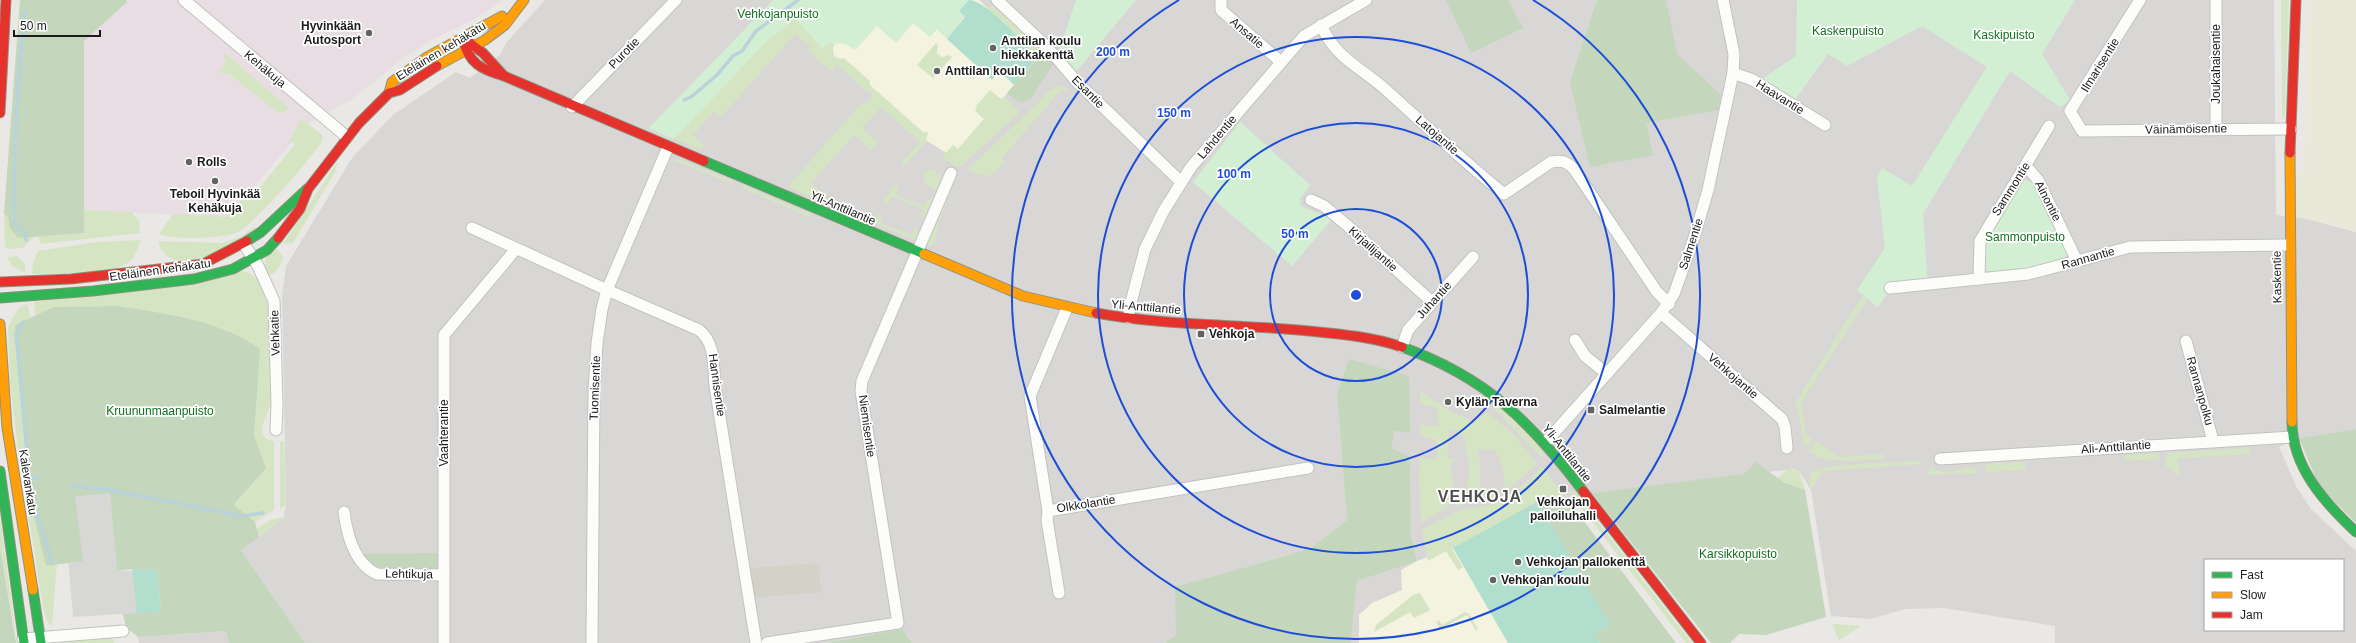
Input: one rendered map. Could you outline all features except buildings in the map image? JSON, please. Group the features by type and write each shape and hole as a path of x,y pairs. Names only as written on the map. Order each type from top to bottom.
{"street":[{"path":"0,113 6,0"},
{"name":"Kehäkuja","path":"184,0 347,137"},
{"name":"Purotie","path":"572,107 676,0"},
{"name":"Esantie","path":"997,0 1047,47 1077,82 1182,182"},
{"name":"Ansatie","path":"1221,0 1221,10 1281,62"},
{"name":"Lahdentie","path":"1129,318 1129,310 1145,249 1163,212 1182,182 1216,138 1304,36 1366,0"},
{"name":"Salmentie","path":"1545,443 1661,314 1669,304 1674,294 1694,238 1708,190 1733,73 1734,54 1723,0"},
{"name":"Ilmarisentie","path":"2082,130 2070,111 2140,0"},
{"name":"Joukahaisentie","path":"2216,0 2216,128"},
{"name":"Kaskentie","path":"2296,0 2288,245 2292,437 2299,459 2311,484 2333,510 2356,532"},
{"name":"Eteläinen kehäkatu","path":"389,93 400,90 432,68 474,47 505,25 521,3"},
{"name":"Eteläinen kehäkatu","path":"0,282 71,280 203,264 244,244 261,232 308,189 347,137 389,93 392,82 444,46 463,39 521,3"},
{"name":"Latojantie","path":"1321,25 1332,44 1349,63 1383,87 1504,194 1551,162 1560,160 1566,162 1574,168 1657,292 1669,304"},
{"path":"463,39 465,52"},
{"name":"Yli-Anttilantie","path":"463,39 483,53 504,76"},
{"name":"Yli-Anttilantie","path":"465,52 478,67 504,76 572,107 1023,296 1067,308 1129,318 1337,334 1402,347 1440,361 1479,383 1510,407 1545,443 1701,643"},
{"name":"Haavantie","path":"1733,73 1753,80 1825,125"},
{"name":"Sammontie","path":"1979,279 1980,241 2049,126"},
{"name":"Väinämöisentie","path":"2082,130 2216,128 2291,129"},
{"name":"Tuomisentie","path":"592,643 594,391 598,336 602,309 607,290 668,147"},
{"name":"Ainontie","path":"2026,166 2038,180 2077,261"},
{"name":"Niemisentie","path":"767,643 898,623 861,391 862,382 951,173"},
{"name":"Eteläinen kehäkatu","path":"0,298 93,291 194,279 233,269 267,250 285,230 300,209 308,189"},
{"name":"Kirjailijantie","path":"1311,200 1324,206 1432,302"},
{"name":"Hannisentie","path":"472,228 607,290 699,330 706,335 711,346 715,386 756,643"},
{"name":"Vehkatie","path":"244,244 274,301 277,404 276,430"},
{"name":"Rannantie","path":"1890,288 2045,271 2077,261 2135,247 2288,245"},
{"name":"Vaahterantie","path":"444,643 444,335 516,249"},
{"name":"Juhantie","path":"1402,347 1408,330 1473,257"},
{"name":"Olkkolantie","path":"1067,308 1030,396 1048,511 1308,468"},
{"name":"Vehkojantie","path":"1661,314 1782,419 1785,427 1786,448"},
{"name":"Kalevankatu","path":"0,324 7,428 41,640"},
{"path":"1575,340 1585,356 1607,374"},
{"name":"Rannanpolku","path":"2186,341 2214,441"},
{"name":"Ali-Anttilantie","path":"1940,459 2292,437"},
{"path":"0,471 24,641 123,630"},
{"path":"1048,511 1047,520 1059,593"},
{"name":"Lehtikuja","path":"344,512 346,534 350,544 368,570 377,574 444,575"}],"shaded area":[{"path":"126,0 503,0 475,19 435,38 405,57 352,99 308,124 227,217 84,210 84,41 127,2"},
{"path":"545,0 2274,0 2276,215 2303,218 2356,232 2356,429 2299,438 2279,447 2297,488 2311,509 2356,551 2356,643 2055,643 2055,626 1944,608 1905,609 1871,619 1831,616 1811,490 1799,471 1793,469 1592,493 1567,499 1676,643 1351,643 1357,581 1417,560 1411,535 1410,457 1392,448 1394,431 1410,432 1349,359 1337,394 1347,520 1310,549 1176,587 1176,635 1165,643 912,643 902,629 827,643 305,643 241,550 283,519 286,506 282,295 286,266 352,158 393,115 456,72 470,78 500,55 506,43"},
{"name":"Anttilan koulu","path":"823,0 979,0 1038,57 953,157 927,141 822,48"},
{"path":"2310,0 2356,0 2356,232 2303,218 2295,210 2295,173 2305,172"},
{"path":"110,493 117,571 157,570 137,613 73,617 63,499"},
{"name":"Vehkojan koulu","path":"1538,501 1600,643 1359,643 1359,615 1372,603 1402,590 1401,570 1417,561 1453,548"},
{"path":"819,563 821,592 753,598 751,568"},
{"path":"226,631 229,643 139,643 138,637"}],"green space":[{"path":"20,0 126,0 127,2 84,41 84,233 18,238 9,227 9,219 4,213"},
{"name":"Vehkojanpuisto","path":"773,0 969,0 959,11 965,16 947,39 937,29 930,37 913,23 896,43 877,26 855,50 843,43 835,43 822,48 795,18 766,42 674,139 649,128"},
{"name":"Vehkojanpuisto","path":"843,0 832,43 847,44 835,44 833,48 834,56 840,59 844,58 870,81 870,85 924,133 926,131 928,133 925,143 905,166 901,163 920,142 881,107 862,128 875,140 878,137 877,144 871,150 854,135 811,183 827,198 824,202 790,188 790,184 858,107 871,100 872,92 865,90 837,65 831,71 808,51 811,47 795,34 721,117 714,111 693,135 704,145 702,150 649,128 772,6"},
{"name":"Anttilan koulu hiekkakenttä","path":"969,0 985,7 995,15 1038,57 1014,85 1002,73 998,73 992,80 947,39 965,17 959,11"},
{"path":"1076,0 1136,0 1075,73 1058,54"},
{"path":"1446,0 1508,0 1523,28 1471,53"},
{"path":"1597,0 1666,0 1677,54 1721,95 1718,110 1646,123 1653,155 1590,167 1570,82"},
{"name":"Kaskipuisto","path":"1797,0 2075,0 2042,54 2070,100 2060,107 2010,71 1923,214 1928,288 1887,294 1878,307 1857,290 1885,248 1877,177 1882,168 1912,186 1987,67 1922,26 1847,66 1828,54 1795,100 1762,79 1796,56"},
{"path":"2281,0 2289,0 2285,113 2282,120"},
{"path":"991,5 1000,13 1003,11 1044,52 1038,57 987,9"},
{"path":"936,43 938,45 937,54 943,57 949,55 952,57 933,78 917,65"},
{"path":"1044,52 1054,63 1031,98 1025,102 1019,102 1007,93"},
{"path":"223,53 289,108 280,114 230,75 218,72 226,62"},
{"path":"1059,86 1068,88 1066,91 1062,89 1001,159 1006,160 993,174 985,176 967,170 1038,103 1047,92"},
{"path":"990,90 1001,99 1004,97 1018,110 1018,114 959,168 942,157 953,145 958,149 984,119 975,111 977,108 976,106"},
{"path":"301,118 322,135 322,141 307,162 282,190 257,217 246,226 238,232 222,236 187,238 159,234 173,214 227,217 247,194 252,197 295,144 292,142 287,147"},
{"path":"1240,122 1310,185 1300,199 1301,206 1332,219 1292,266 1193,182"},
{"path":"678,159 733,181 732,184 673,160"},
{"path":"338,161 335,172 293,243 283,244"},
{"path":"931,169 941,176 937,190 928,186 924,179 924,173"},
{"name":"Sammonpuisto","path":"2026,180 2034,183 2068,254 2053,263 2031,269 1989,272 1984,267 1986,241 2022,182"},
{"path":"742,185 812,215 811,218 742,188"},
{"path":"895,185 899,187 896,195 924,206 927,200 932,200 924,219 921,217 923,209 891,196 888,204 883,202"},
{"path":"953,185 938,224 935,243 929,246 928,242 930,236"},
{"path":"84,210 131,212 139,221 140,233 40,244 39,236 84,233"},
{"path":"4,213 9,219 18,238 34,237 22,248 8,249 5,247"},
{"path":"878,213 882,217 880,223 911,235 915,228 919,231 915,240 874,223"},
{"path":"254,227 258,229 220,251 204,257 189,260 175,260 165,254 158,241 222,243 242,236"},
{"path":"140,240 137,251 131,260 112,269 98,272 69,274 32,274 33,263 38,251 97,242"},
{"path":"277,249 283,257 280,266 274,273 269,275 265,265 266,256"},
{"path":"17,256 25,263 25,273 12,266 7,257"},
{"path":"241,271 252,275 260,284 265,296 270,325 271,400 262,430 266,438 274,441 274,510 255,522 234,506 266,468 254,435 259,349 180,317 118,306 54,307 36,316 34,302"},
{"path":"1919,289 1919,291 1887,294 1878,307 1867,299 1801,403 1806,434 1812,439 1807,447 1804,443 1796,402 1862,296"},
{"path":"27,304 31,318 16,325 16,334 30,501 46,566 57,564 52,626 47,621 44,612 19,457 10,383 8,327 18,309"},
{"name":"Kruununmaanpuisto","path":"118,306 173,315 210,325 228,331 260,349 254,435 266,468 234,505 255,522 259,537 241,550 305,643 229,643 226,631 138,637 126,627 123,614 161,611 157,570 132,569 117,571 110,493 75,497 83,561 46,566 30,501 15,325 54,307"},
{"path":"1349,359 1409,376 1410,433 1394,431 1392,448 1410,457 1411,535 1417,561 1357,581 1351,643 1165,643 1176,635 1175,587 1310,549 1347,520 1337,394"},
{"path":"1420,392 1460,417 1461,415 1474,423 1487,412 1513,434 1537,463 1505,493 1503,468 1495,449 1477,450 1480,462 1480,488 1491,488 1497,497 1457,506 1455,504 1466,489 1469,465 1465,437 1459,436 1458,430 1449,431 1447,458 1455,459 1450,466 1454,488 1448,507 1421,523 1419,477 1420,459 1438,459 1436,440 1421,435 1420,425 1438,427 1438,410 1433,406 1420,404"},
{"path":"1498,405 1534,441 1545,455 1540,456 1495,409"},
{"path":"2356,429 2356,523 2319,486 2299,438"},
{"path":"280,441 284,441 286,506 280,509"},
{"path":"1816,442 1840,457 1884,454 1882,459 1855,461 1834,460 1824,458 1809,451"},
{"path":"2250,448 2252,454 2178,458 2179,476 2165,465 2167,453"},
{"path":"2158,453 2159,459 2124,461 2125,455"},
{"path":"1920,461 1921,464 1822,471 1811,490 1810,477 1812,473 1819,470 1846,465"},
{"name":"Karsikkopuisto","path":"1756,462 1783,482 1805,490 1826,617 1766,635 1739,634 1730,643 1711,643 1592,493 1744,474"},
{"path":"2025,462 2025,470 1986,472 1986,464"},
{"path":"1930,466 1939,471 1946,472 1976,466 1978,473 1928,475"},
{"path":"1542,467 1567,499 1538,501 1452,549 1463,567 1458,570 1446,551 1428,561 1422,530 1457,511 1497,503 1515,492"},
{"path":"1788,469 1799,471 1805,490 1783,482 1777,478"},
{"path":"1573,490 1692,643 1686,643 1569,492"},
{"path":"1567,499 1676,643 1600,643 1594,634 1610,626 1538,501"},
{"name":"Vehkojan pallokenttä","path":"1538,501 1610,625 1595,634 1600,643 1508,643 1453,548"},
{"path":"0,517 17,643 0,548"},
{"path":"283,517 292,517 283,519 259,537 257,529 270,520"},
{"path":"0,548 16,643 0,643"},
{"path":"439,553 439,569 378,568 371,566 361,554"},
{"path":"132,569 157,570 161,611 137,613"},
{"path":"1420,593 1430,610 1414,618 1410,612 1374,632 1376,625 1413,595"},
{"path":"1465,612 1469,614 1478,629 1476,631 1467,615 1440,629 1436,622 1439,620 1442,625"},
{"path":"1832,624 1861,626 1839,640"},
{"path":"902,629 912,643 827,643"},
{"path":"111,636 114,643 63,643 67,640"}],"waterway":[{"path":"684,100 691,97 717,75 733,56 742,51 756,31 798,0"},
{"path":"25,11 16,118 15,225 25,234 26,240"},
{"path":"23,322 16,334 29,473 37,517 52,563"},
{"path":"30,478 39,478"},
{"path":"71,486 110,490 242,516 263,513"}],"traffic: fast":[{"path":"704,161 924,254"},
{"path":"247,241 261,232 307,189"},
{"path":"0,298 93,291 194,279 233,269 267,250 278,238"},
{"path":"1402,347 1432,359 1458,372 1504,404 1545,444 1583,491"},
{"path":"2292,422 2293,438 2298,454 2312,483 2333,509 2356,532"},
{"path":"0,471 24,643"},
{"path":"33,590 41,643"}],"traffic: slow":[{"path":"437,66 485,40 505,25 524,0"},
{"path":"389,93 392,82 427,57 502,16"},
{"path":"2290,153 2292,422"},
{"path":"924,254 1023,296 1096,313"},
{"path":"0,324 7,428 33,590"}],"traffic: jam":[{"path":"0,113 6,0"},
{"path":"2290,153 2296,0"},
{"path":"463,39 465,47 472,60 483,68 704,161"},
{"path":"467,41 483,53 504,76"},
{"path":"278,238 300,209 308,189 359,123 389,93 400,90 437,66"},
{"path":"0,282 71,279 203,264 247,241"},
{"path":"1096,313 1149,320 1333,333 1368,338 1402,347"},
{"path":"1583,491 1701,643"}],"place":[{"name":"Hyvinkään Autosport","path":"369,33"},
{"name":"Anttilan koulu hiekkakenttä","path":"993,48"},
{"name":"Anttilan koulu","path":"937,71"},
{"name":"Rolls","path":"189,162"},
{"name":"Teboil Hyvinkää Kehäkuja","path":"215,181"},
{"name":"Vehkoja","path":"1201,334"},
{"name":"Kylän Taverna","path":"1448,402"},
{"name":"Salmelantie","path":"1591,410"},
{"name":"Vehkojan palloiluhalli","path":"1563,489"},
{"name":"Vehkojan pallokenttä","path":"1518,562"},
{"name":"Vehkojan koulu","path":"1493,580"}],"district":[{"name":"VEHKOJA","path":"1480,496"}],"park label":[{"name":"Kaskenpuisto","path":"1848,31"}]}
